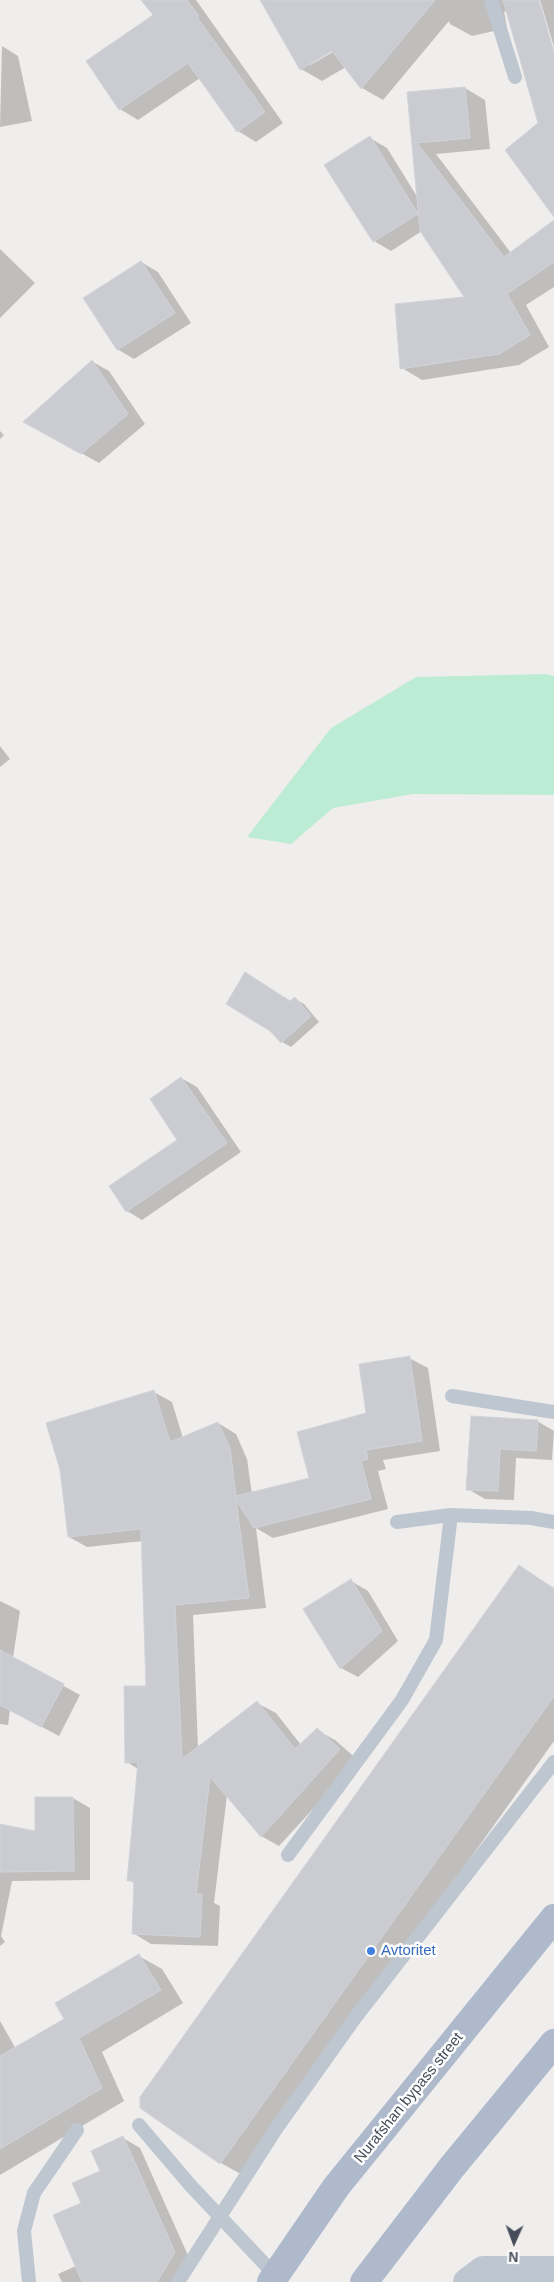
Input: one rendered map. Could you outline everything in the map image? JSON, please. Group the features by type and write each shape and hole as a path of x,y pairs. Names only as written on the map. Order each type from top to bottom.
{"main road":[{"name":"Nurafshan bypass street","path":"273,2279 336,2187 554,1918"},
{"path":"364,2282 452,2167 554,2042"}],"street":[{"path":"467,2282 483,2270 554,2270"}],"lane":[{"path":"491,0 515,77"},
{"path":"452,1396 554,1412"},
{"path":"397,1522 451,1515 531,1518 554,1522"},
{"path":"288,1855 402,1700 436,1640 451,1515"},
{"path":"178,2282 276,2129 355,2018 554,1762"},
{"path":"139,2125 273,2279"},
{"path":"29,2282 24,2231 34,2193 77,2130"}],"green space":[{"path":"546,674 554,676 554,795 413,794 333,808 291,844 247,837 331,728 416,677"}],"building":[{"path":"141,0 187,0 199,16 197,17 265,112 237,132 188,63 119,110 86,61 153,15"},
{"path":"260,0 435,0 361,89 332,51 300,70"},
{"path":"503,0 539,0 554,52 554,217 505,150 538,123"},
{"path":"465,87 470,138 417,143 504,257 554,220 554,262 507,294 530,335 499,354 400,369 395,304 464,297 420,231 407,92"},
{"path":"370,136 418,214 373,242 324,165"},
{"path":"141,261 175,313 117,350 83,298"},
{"path":"92,360 128,414 81,454 23,422"},
{"path":"245,972 290,1001 295,997 311,1016 281,1043 270,1031 226,1004"},
{"path":"181,1077 227,1143 126,1212 109,1186 177,1140 150,1099"},
{"path":"410,1356 422,1441 366,1450 368,1459 361,1461 371,1499 254,1528 236,1500 249,1598 175,1605 182,1759 257,1701 295,1749 317,1728 340,1749 261,1837 210,1777 196,1894 202,1894 200,1937 132,1934 134,1881 127,1881 138,1762 125,1763 124,1686 146,1686 141,1529 68,1537 60,1470 46,1423 154,1390 170,1442 218,1422 230,1448 236,1496 309,1478 297,1432 366,1413 359,1364"},
{"path":"471,1416 538,1420 536,1451 500,1449 498,1491 466,1490"},
{"path":"519,1565 554,1589 554,1696 220,2164 140,2108 140,2097"},
{"path":"351,1579 382,1631 340,1669 303,1609"},
{"path":"0,1650 64,1684 41,1727 0,1705"},
{"path":"35,1797 73,1797 74,1871 0,1872 0,1824 35,1831"},
{"path":"139,1954 161,1990 79,2038 102,2088 0,2149 0,2056 64,2019 55,2003"},
{"path":"123,2136 175,2252 157,2282 82,2282 53,2215 81,2203 72,2183 100,2171 91,2151"}],"place":[{"name":"Avtoritet","path":"371,1951"}]}
